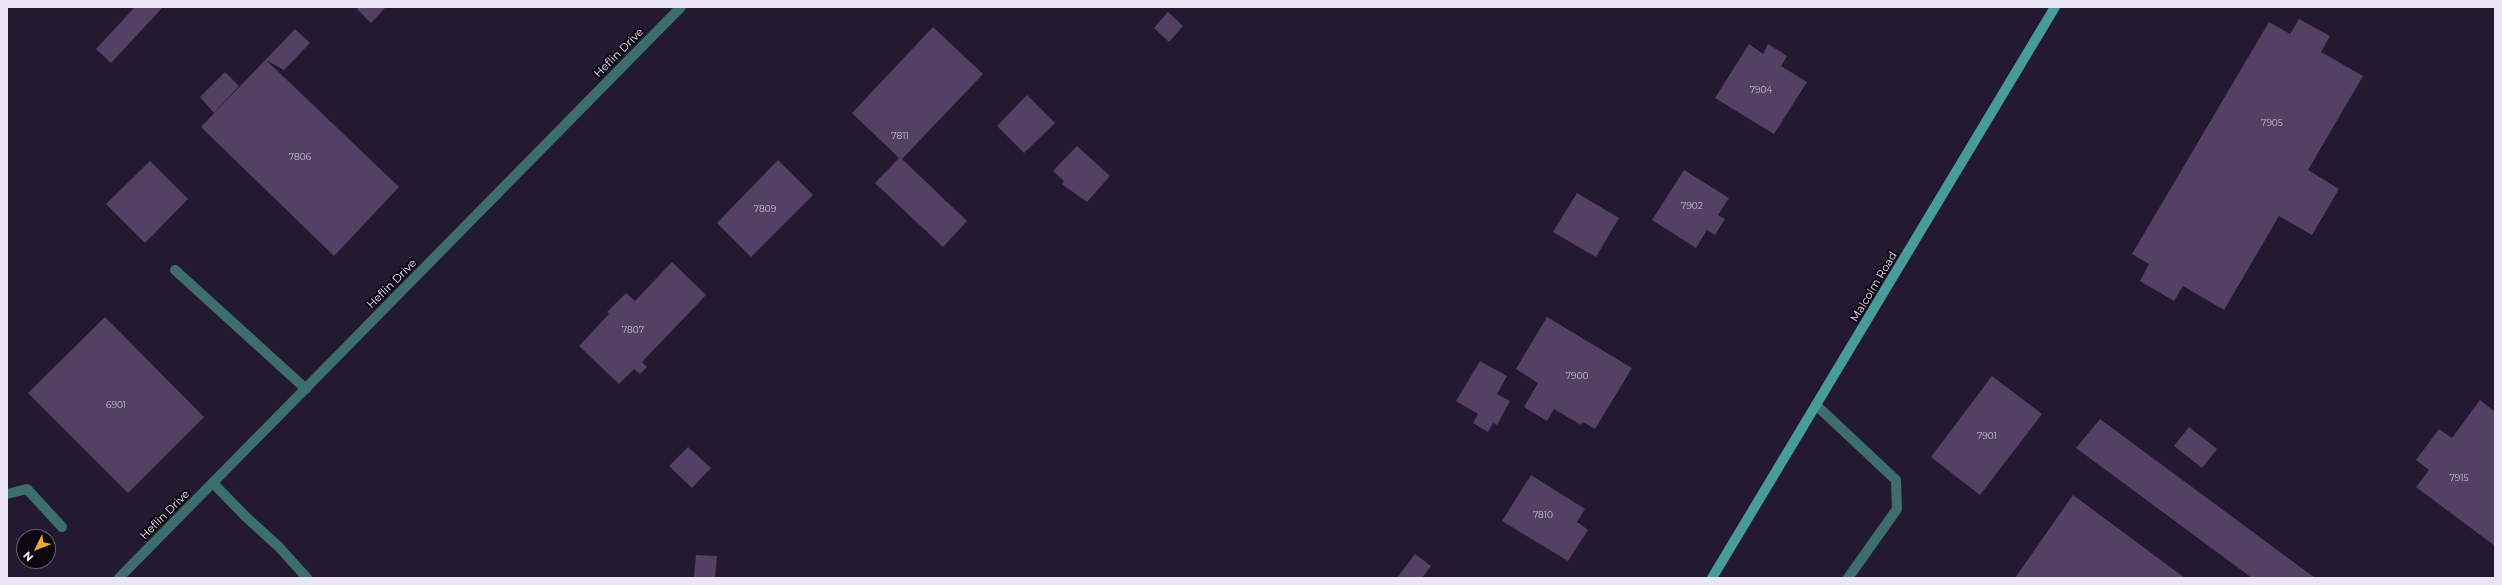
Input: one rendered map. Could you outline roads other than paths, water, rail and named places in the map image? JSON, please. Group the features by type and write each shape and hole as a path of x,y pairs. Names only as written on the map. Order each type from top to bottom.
{"street":[{"name":"Heflin Drive","path":"120,578 681,7"},
{"name":"Malcolm Road","path":"1712,578 2055,7"},
{"path":"175,270 306,389"},
{"path":"1816,405 1896,480 1897,509 1848,578"},
{"path":"213,483 307,578"},
{"path":"7,494 27,489 62,527"}]}
